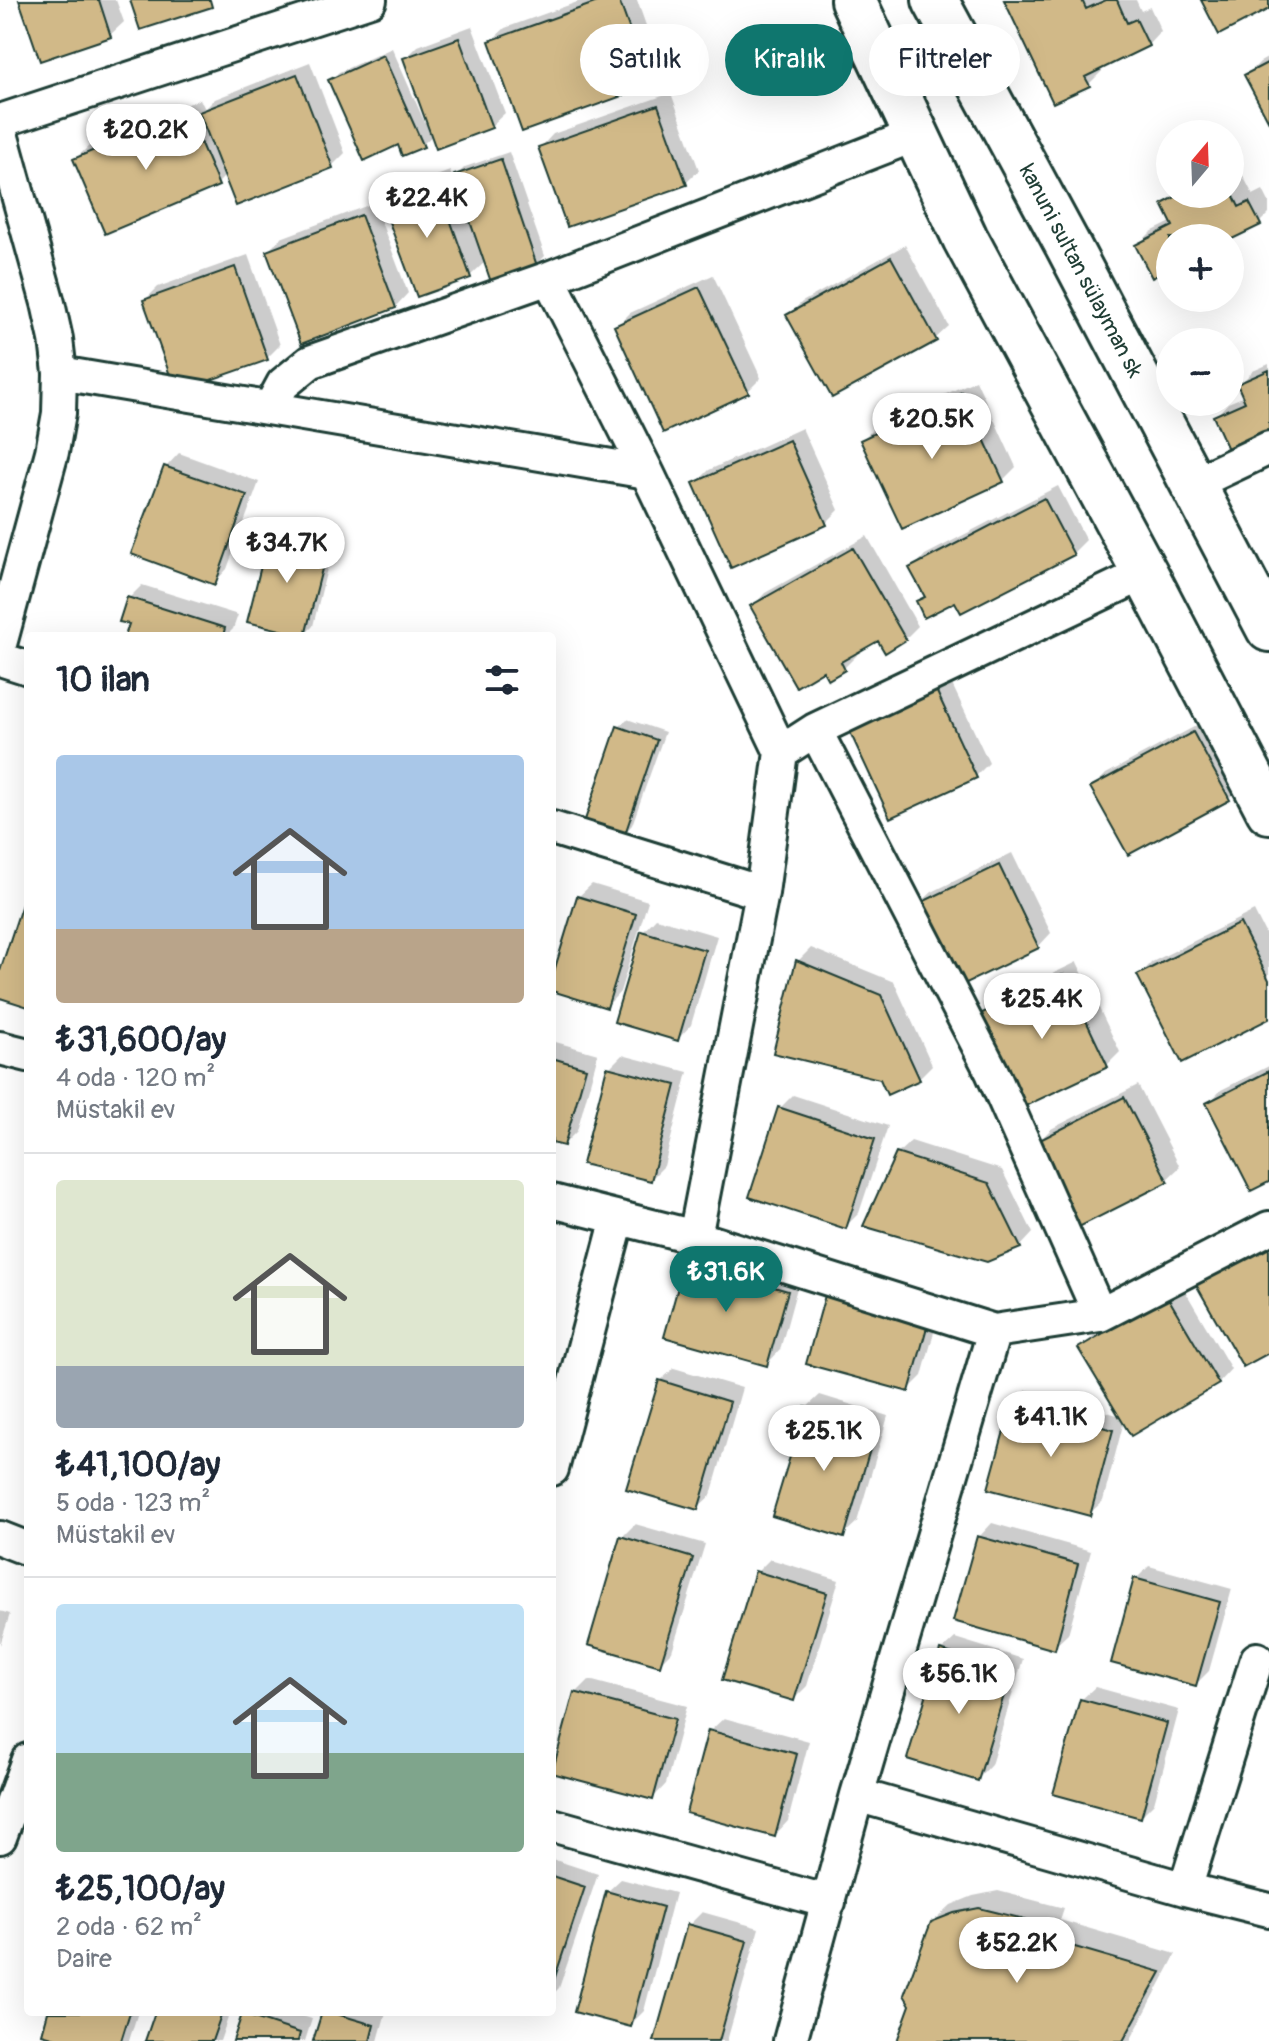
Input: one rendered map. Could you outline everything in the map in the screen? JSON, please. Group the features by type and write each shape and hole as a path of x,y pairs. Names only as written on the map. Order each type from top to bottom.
{"main road":[{"path":"853,0 965,238 1269,811"},
{"name":"kanuni sultan sülayman sk","path":"935,0 1269,629"}],"street":[{"path":"0,121 370,0"},
{"path":"0,130 48,303 60,373 59,413 52,452 0,644"},
{"path":"270,408 283,384 310,362 549,278 915,135"},
{"path":"549,278 647,472 781,752 762,893 695,1237"},
{"path":"60,373 647,472"},
{"path":"1193,484 1269,448"},
{"path":"781,752 815,730 1145,573"},
{"path":"0,659 24,667"},
{"path":"815,730 992,1072 1100,1315"},
{"path":"556,829 762,893"},
{"path":"0,1048 24,1054"},
{"path":"556,1202 695,1237 994,1331 1100,1315 1269,1228"},
{"path":"556,1454 618,1218"},
{"path":"790,2041 857,1795 994,1331"},
{"path":"0,1538 24,1547"},
{"path":"1185,1889 1265,1658"},
{"path":"0,1837 24,1771"},
{"path":"857,1795 1269,1910"},
{"path":"556,1826 829,1902"}],"building":[{"path":"19,0 99,0 111,37 40,61"},
{"path":"130,0 210,0 212,7 140,30"},
{"path":"603,0 619,0 628,24 580,24 580,96 622,96 522,132 489,41"},
{"path":"1004,0 1082,0 1086,9 1106,0 1117,0 1127,23 1136,19 1149,46 1085,77 1090,86 1053,103 1020,34 1020,24 1015,24"},
{"path":"1201,0 1269,0 1269,9 1219,35"},
{"path":"459,38 492,128 436,149 403,58"},
{"path":"383,55 424,147 402,156 398,145 364,161 328,80"},
{"path":"1269,62 1269,122 1244,75"},
{"path":"297,74 333,168 236,206 199,112"},
{"path":"658,105 687,185 567,227 538,147"},
{"path":"187,111 219,186 105,234 73,159"},
{"path":"501,159 537,266 491,282 454,175"},
{"path":"437,183 471,278 417,297 382,203"},
{"path":"1249,202 1261,225 1244,233 1244,224 1172,224 1164,208 1244,208"},
{"path":"361,215 396,308 301,344 266,251"},
{"path":"1156,234 1156,276 1152,278 1135,245"},
{"path":"891,257 937,341 832,398 786,315"},
{"path":"235,267 268,360 176,392 143,300"},
{"path":"699,287 749,393 663,433 614,326"},
{"path":"1269,370 1269,439 1231,456 1213,416 1244,416 1244,381"},
{"path":"962,392 1004,482 902,529 860,440"},
{"path":"789,440 827,525 731,568 693,483"},
{"path":"164,466 247,495 215,585 131,554"},
{"path":"1044,498 1074,555 961,613 955,602 924,618 916,601 925,597 909,568"},
{"path":"269,534 327,549 306,632 288,632 247,622"},
{"path":"853,548 906,640 885,653 878,641 841,662 845,670 828,680 823,671 796,687 750,606"},
{"path":"127,597 225,628 224,632 126,632 129,624 119,622"},
{"path":"936,690 977,778 890,818 849,730"},
{"path":"617,726 657,740 624,837 584,823"},
{"path":"1193,732 1230,800 1128,855 1090,787"},
{"path":"999,865 1039,948 956,988 916,905"},
{"path":"577,896 636,914 607,1008 556,992 556,965"},
{"path":"24,905 24,1006 0,998 0,971"},
{"path":"1240,923 1269,980 1269,1019 1182,1063 1137,975"},
{"path":"641,931 705,950 678,1041 614,1022"},
{"path":"796,960 881,995 920,1080 887,1095 880,1079 773,1053"},
{"path":"1064,974 1108,1067 1021,1108 976,1016"},
{"path":"556,1059 586,1068 564,1146 556,1144"},
{"path":"607,1067 676,1085 651,1181 582,1164"},
{"path":"1269,1071 1269,1182 1251,1191 1206,1103"},
{"path":"1124,1097 1168,1182 1079,1227 1036,1142"},
{"path":"778,1107 875,1139 846,1229 749,1197"},
{"path":"896,1153 989,1183 1021,1248 987,1262 863,1226"},
{"path":"1269,1238 1269,1353 1243,1367 1194,1281"},
{"path":"685,1262 788,1291 767,1366 664,1337"},
{"path":"827,1288 930,1316 909,1392 806,1364"},
{"path":"1167,1296 1219,1384 1131,1436 1078,1348"},
{"path":"659,1380 730,1402 698,1510 626,1489"},
{"path":"1012,1402 1113,1430 1090,1516 988,1489"},
{"path":"805,1407 876,1429 844,1538 772,1516"},
{"path":"620,1536 693,1558 660,1666 588,1645"},
{"path":"977,1536 1078,1564 1055,1650 953,1621"},
{"path":"755,1571 827,1593 794,1701 722,1680"},
{"path":"1134,1578 1220,1602 1196,1686 1111,1663"},
{"path":"940,1650 1011,1672 978,1781 907,1759"},
{"path":"574,1692 675,1719 653,1800 556,1774 556,1758"},
{"path":"1080,1699 1167,1723 1141,1818 1053,1794"},
{"path":"708,1730 797,1754 775,1837 686,1813"},
{"path":"556,1877 585,1887 556,1974"},
{"path":"606,1891 663,1907 631,2027 574,2012"},
{"path":"979,1908 1048,1925 1044,1938 1161,1972 1123,2041 897,2041 910,2005 904,1995 931,1922"},
{"path":"687,1924 747,1941 719,2041 654,2041"},
{"path":"47,2016 129,2016 121,2041 66,2041 42,2034"},
{"path":"154,2016 221,2016 212,2041 145,2041"},
{"path":"241,2016 300,2033 298,2041 233,2041"},
{"path":"321,2016 344,2016 374,2025 370,2041 313,2041"}]}
